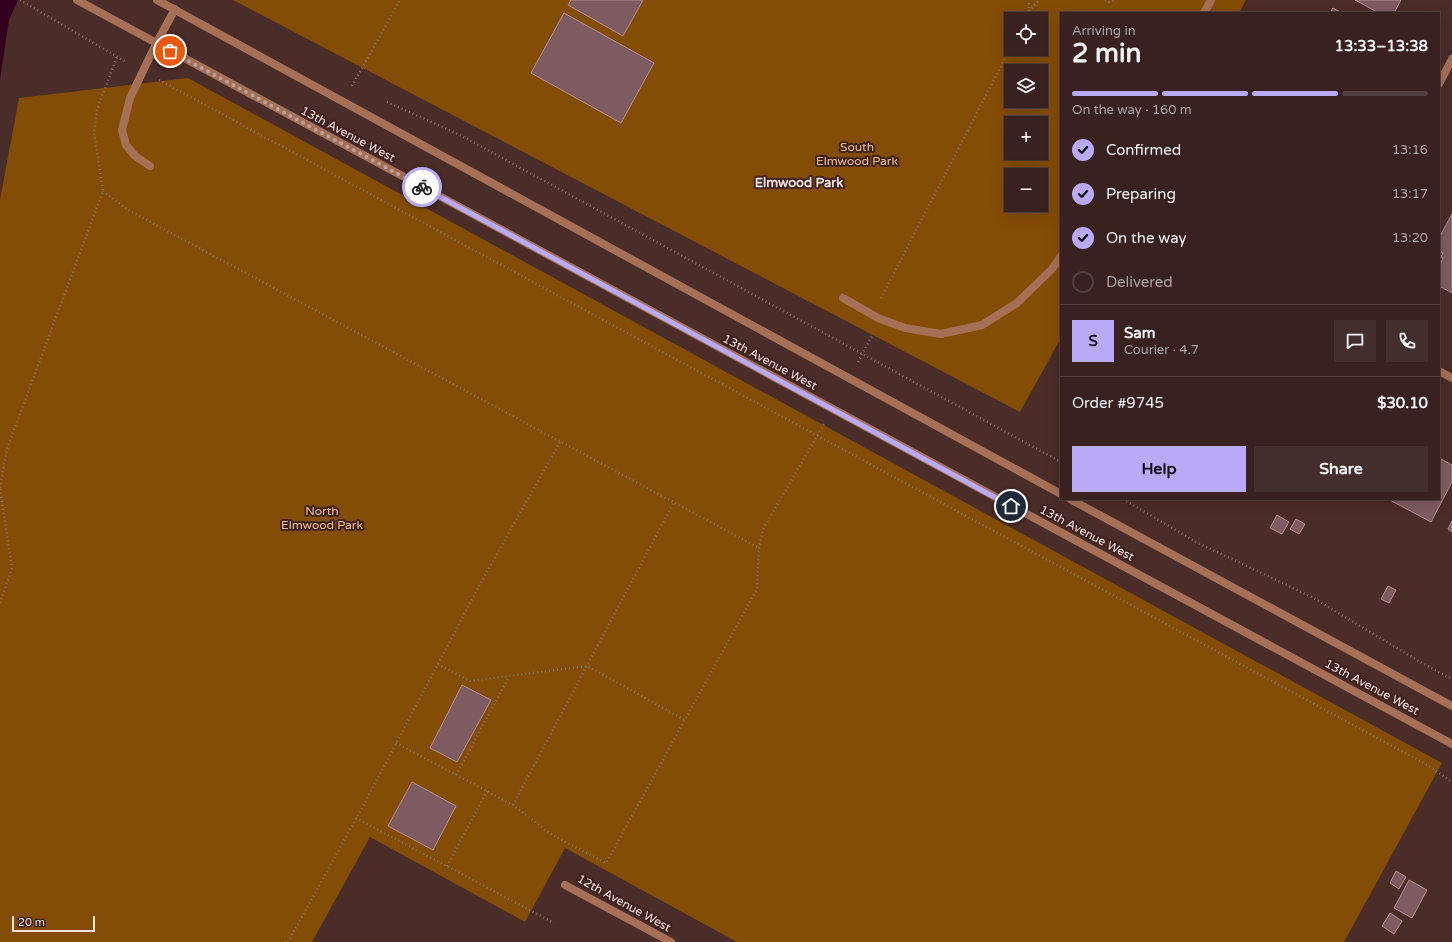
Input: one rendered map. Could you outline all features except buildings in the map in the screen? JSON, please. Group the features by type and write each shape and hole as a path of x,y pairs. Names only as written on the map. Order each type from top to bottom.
{"street":[{"name":"13th Avenue West","path":"77,0 1452,744"},
{"name":"13th Avenue West","path":"157,0 1060,493"},
{"path":"1205,12 1211,0"},
{"path":"150,166 135,156 126,145 122,130 130,98 175,9"},
{"path":"1440,82 1452,60"},
{"path":"843,298 878,318 905,328 941,334 982,325 1017,303 1052,269 1060,257"},
{"path":"1440,372 1452,378"},
{"name":"13th Avenue West","path":"1072,500 1452,706"},
{"name":"12th Avenue West","path":"565,884 671,942"}],"path":[{"path":"20,0 142,72 1429,766 1452,782"},
{"path":"352,86 400,0"},
{"path":"1029,0 1029,11"},
{"path":"1029,11 1039,0"},
{"path":"1105,0 1109,2 1116,0"},
{"path":"863,354 875,332 882,295 1006,56"},
{"path":"0,603 12,568 0,489 7,449 103,190 94,133 97,109 117,57"},
{"path":"345,83 358,89"},
{"path":"384,101 458,134 1060,461"},
{"path":"103,190 128,210 759,548"},
{"path":"396,743 513,805 552,835 606,863 756,589 759,548 763,529 816,436"},
{"path":"288,942 356,818 479,586 560,442"},
{"path":"1125,500 1196,542 1310,596 1422,663 1452,679"},
{"path":"513,805 674,502"},
{"path":"438,664 470,681 587,666 685,720"},
{"path":"456,775 510,676"},
{"path":"447,866 487,791"},
{"path":"356,818 554,923"}],"green space":[{"name":"South Elmwood Park","path":"233,0 1246,0 1240,12 1060,12 1060,340 1020,412"},
{"name":"North Elmwood Park","path":"188,78 1442,763 1344,942 737,942 565,848 525,922 370,837 312,942 0,942 0,200 19,98"}],"shaded area":[{"path":"0,0 18,0 9,20 0,79"}],"way so far":[{"path":"170,51 422,187"}],"district":[{"name":"Elmwood Park","path":"799,183"}],"route":[{"path":"422,187 1011,506"}]}
